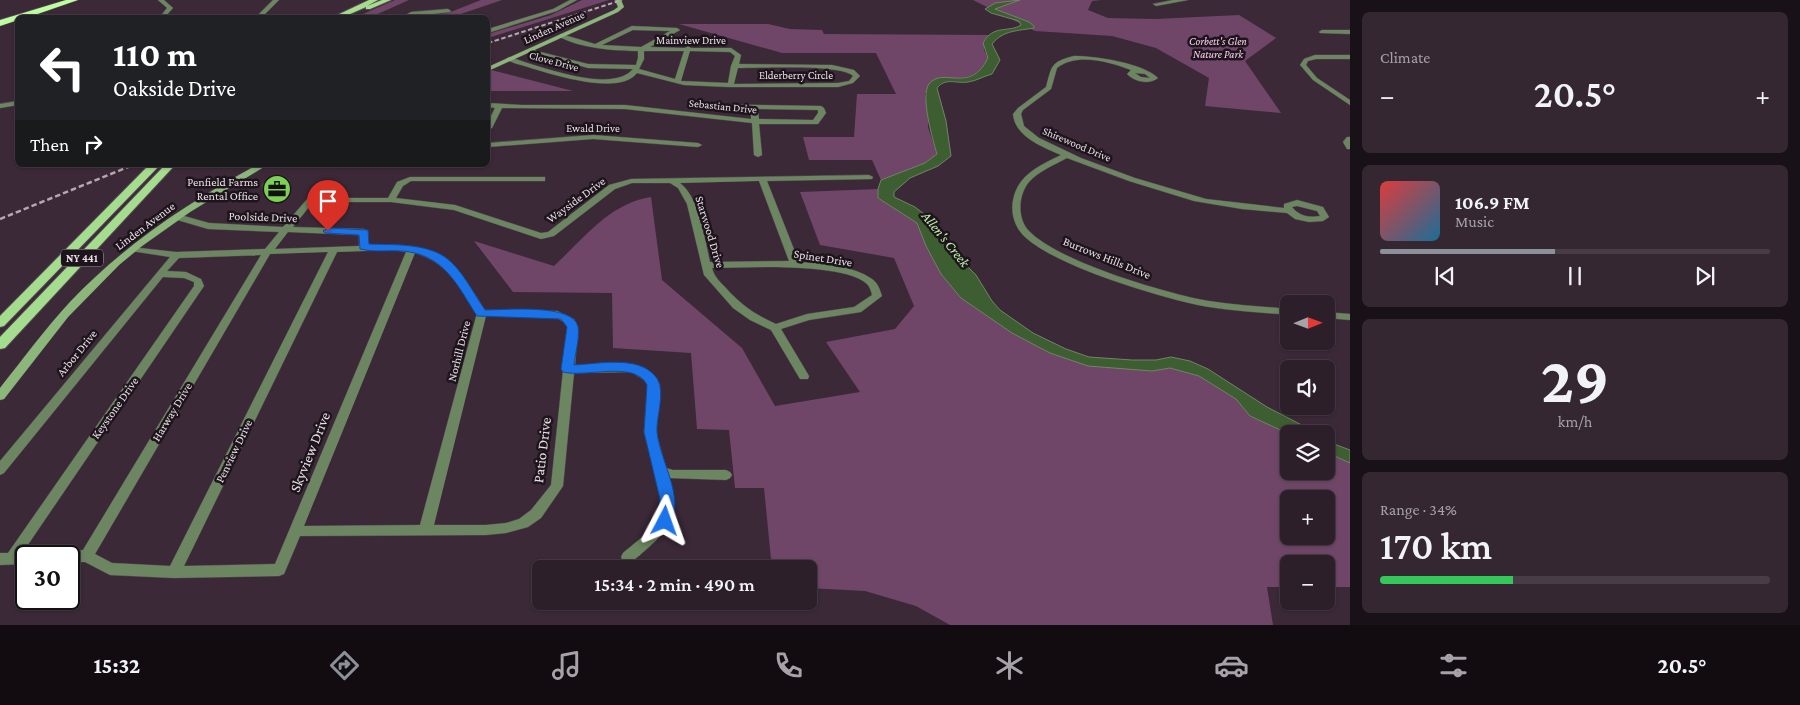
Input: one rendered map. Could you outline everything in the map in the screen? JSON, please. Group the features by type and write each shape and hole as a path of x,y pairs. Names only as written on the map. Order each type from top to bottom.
{"highway":[{"path":"0,17 58,0"},
{"path":"26,15 74,0"},
{"path":"0,23 15,18"}],"main road":[{"path":"341,15 375,0"},
{"path":"355,15 388,0"},
{"name":"NY 441","path":"0,323 140,180 163,167"},
{"name":"NY 441","path":"0,345 163,167"}],"street":[{"path":"161,0 170,8 164,15"},
{"path":"260,15 276,0"},
{"path":"490,30 555,10 574,0"},
{"name":"Linden Avenue","path":"490,68 621,7 618,0"},
{"path":"1156,4 1185,0"},
{"path":"409,15 448,11"},
{"path":"562,36 595,46 641,50 677,30 632,28 595,46"},
{"path":"1322,32 1350,32"},
{"path":"678,81 688,48"},
{"name":"Mainview Drive","path":"641,50 688,48 731,50 738,55 734,66"},
{"name":"Elderberry Circle","path":"529,50 588,66 638,69 657,73 688,84 838,85 851,82 857,76 852,71 832,67 734,66"},
{"path":"638,69 643,56 641,50"},
{"path":"1350,57 1310,58 1304,65 1306,71 1321,84 1350,103"},
{"name":"Shirewood Drive","path":"1140,71 1127,65 1095,59 1069,60 1056,65 1053,68 1049,88 1020,109 1017,119 1025,131 1032,137 1068,154 1159,188 1194,199 1242,207 1289,211"},
{"name":"Clove Drive","path":"509,60 572,77 592,80 627,79 638,69"},
{"path":"731,84 734,66"},
{"path":"0,106 15,104"},
{"name":"Sebastian Drive","path":"490,105 499,107 624,107 754,122 815,122 822,113 820,108 697,106"},
{"path":"490,124 499,107"},
{"path":"754,107 758,155"},
{"name":"Ewald Drive","path":"490,145 593,137 698,145"},
{"path":"1350,139 1347,142 1350,147"},
{"name":"Burrows Hills Drive","path":"1068,154 1032,175 1024,183 1018,194 1016,214 1026,232 1035,240 1084,264 1170,295 1226,306 1280,311"},
{"name":"Linden Avenue","path":"0,396 36,348 75,304 134,249 177,217 260,167"},
{"name":"Wayside Drive","path":"285,230 311,200 391,200 456,208 541,236 551,234 612,187 631,181 869,177"},
{"path":"391,200 400,184 410,179 542,179"},
{"path":"762,179 795,264"},
{"name":"Starwood Drive","path":"672,180 681,188 691,204 709,275 737,306 754,318 775,328"},
{"name":"Poolside Drive","path":"177,217 208,226 364,232 363,247"},
{"name":"Harway Drive","path":"87,556 267,252 285,230"},
{"name":"Norhill Drive","path":"134,249 176,255 363,247 412,249 441,259 454,272 482,313 426,529"},
{"name":"Penview Drive","path":"174,572 334,249"},
{"name":"Skyview Drive","path":"174,572 279,570 412,249"},
{"name":"Arbor Drive","path":"0,470 176,255"},
{"name":"Spinet Drive","path":"707,265 795,264 837,271 868,280 875,287 877,296 857,310 808,317 775,328"},
{"name":"Keystone Drive","path":"6,559 199,286 198,281 186,275 159,274"},
{"name":"Patio Drive","path":"295,531 506,528 523,523 536,514 557,486 567,369 573,327 570,321 558,314 482,313"},
{"path":"1335,316 1350,317"},
{"path":"775,328 804,376"},
{"path":"567,369 633,368 650,378 654,385 650,432 668,499 665,521 659,530 628,557"},
{"path":"660,471 673,475 726,475"},
{"path":"80,556 87,556 110,569 174,572"}],"green space":[{"path":"395,0 409,0 375,15 361,15"},
{"path":"481,0 502,0 458,15 428,15 448,13"},
{"path":"582,0 609,0 490,37 490,33 551,15"},
{"name":"Corbett's Glen Nature Park","path":"973,0 1101,0 1092,1 1088,10 1108,18 1156,19 1239,15 1276,38 1245,61 1281,113 1205,106 1209,78 1156,48 1112,36 1035,31"},
{"path":"679,24 768,24 790,29 822,30 824,34 990,35 986,39 984,50 988,58 977,72 965,77 934,80 925,94 929,115 928,127 937,154 925,163 881,180 872,160 809,160 803,137 854,137 857,94 896,94 876,53 782,53"},
{"path":"491,70 573,91 490,91"},
{"path":"878,189 878,198 917,223 926,246 941,274 961,298 1012,333 1050,353 1152,371 1170,368 1199,376 1236,399 1250,416 1280,430 1280,480 1335,480 1335,456 1350,463 1350,587 1335,587 1335,555 1280,555 1280,587 1267,587 1273,625 950,625 916,606 865,591 817,588 817,560 771,560 764,488 735,488 729,430 697,429 691,353 613,348 612,293 513,292 474,241 554,266 610,214 636,201 651,197 662,280 742,348 775,406 860,392 826,342 895,329 914,306 894,258 820,245 800,192"}],"shaded area":[{"path":"1020,0 995,9 1029,22 1034,28 1006,34 996,39 992,44 1000,60 992,74 974,81 944,83 937,88 946,121 951,156 938,166 910,178 894,192 894,197 915,207 924,214 952,251 976,275 992,301 1000,310 1033,333 1066,349 1089,357 1156,360 1171,357 1190,361 1208,369 1280,415 1302,425 1280,425 1280,430 1250,416 1236,399 1199,376 1170,368 1152,371 1088,366 1050,353 1012,333 961,298 941,274 926,246 917,223 878,198 881,180 925,163 937,154 930,129 927,108 926,98 929,84 935,79 965,78 973,75 981,69 988,58 983,43 987,37 996,31 1011,29 1021,25 1019,21 991,13 985,9 995,3"},
{"path":"1335,444 1350,450 1350,463 1335,456"}],"building":[{"path":"270,177 289,179 280,186 261,185"}],"railway":[{"path":"490,42 622,0"},
{"path":"0,219 128,167"}],"place":[{"name":"Penfield Farms Rental Office","path":"277,189"}],"route":[{"path":"328,231 364,232 363,247 412,249 441,259 454,272 482,313 558,314 565,317 573,327 567,369 633,368 643,372 650,378 654,385 650,432 668,499 665,521"}],"water label":[{"name":"Allen's Creek","path":"946,239"}]}
